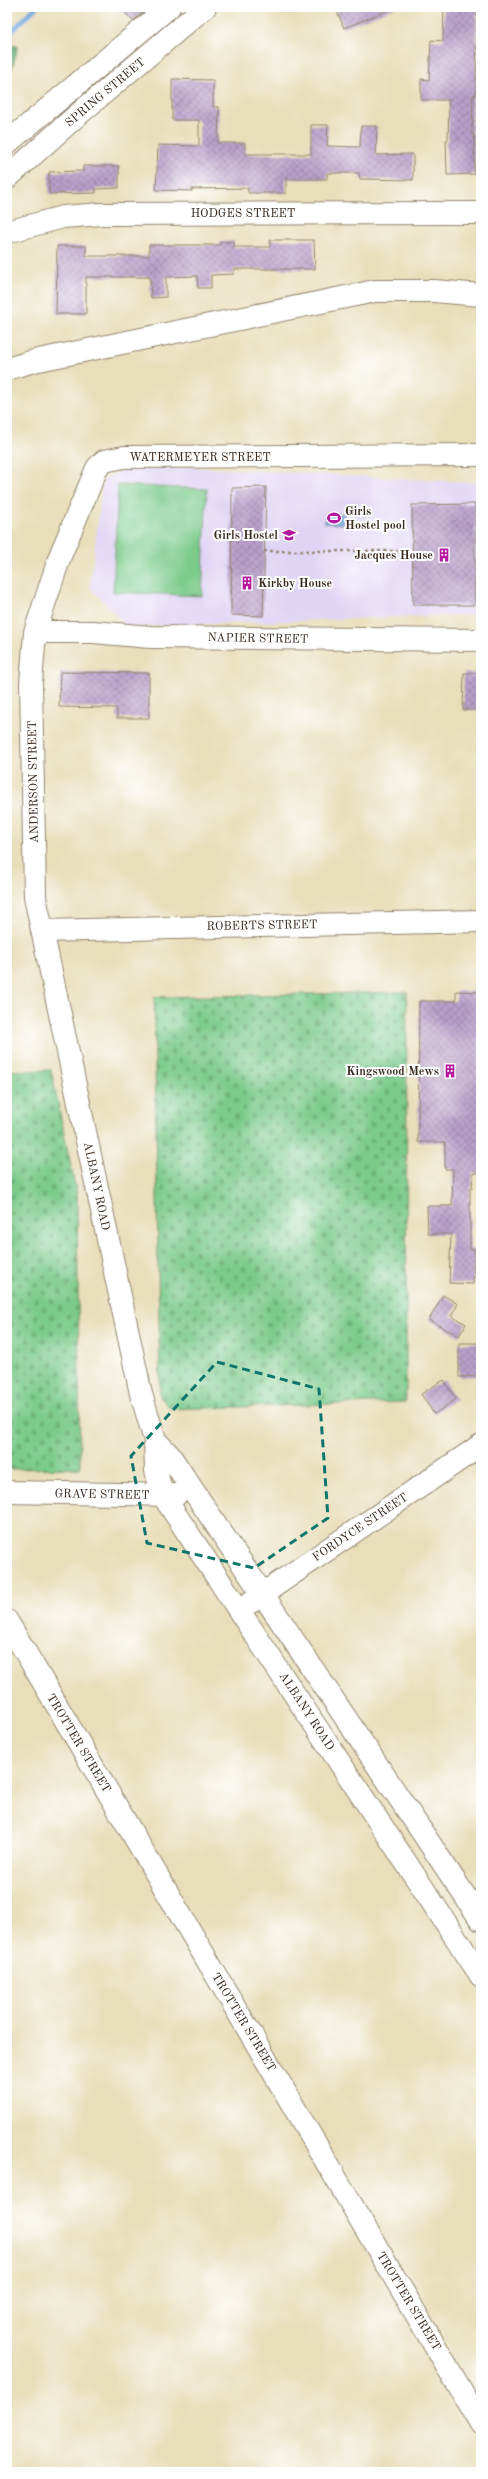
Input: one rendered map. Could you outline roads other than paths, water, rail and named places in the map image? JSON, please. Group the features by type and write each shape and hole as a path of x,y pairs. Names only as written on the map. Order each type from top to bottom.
{"street":[{"name":"SPRING STREET","path":"7,143 169,7"},
{"name":"SPRING STREET","path":"7,178 74,118 204,7"},
{"name":"HODGES STREET","path":"7,232 62,217 108,214 481,213"},
{"path":"7,369 34,361 376,291 434,291 481,295"},
{"path":"7,353 34,361"},
{"name":"WATERMEYER STREET","path":"35,632 60,556 97,468 104,461 124,457 481,455"},
{"name":"NAPIER STREET","path":"35,632 93,632 150,636 481,640"},
{"name":"ANDERSON STREET","path":"35,632 31,683 36,898 42,931"},
{"name":"ROBERTS STREET","path":"42,931 481,921"},
{"name":"ALBANY ROAD","path":"42,931 141,1394 155,1440 156,1470 162,1494 240,1609 481,1976"},
{"name":"ALBANY ROAD","path":"155,1440 170,1456 198,1497 481,1920"},
{"name":"FORDYCE STREET","path":"240,1609 481,1445"},
{"name":"GRAVE STREET","path":"7,1492 162,1494 198,1497"},
{"name":"TROTTER STREET","path":"7,1621 481,2424"},
{"path":"440,1913 463,1894"}],"water":[{"name":"Girls Hostel pool","path":"326,513 344,514 343,524 325,523"}],"waterway":[{"path":"7,36 36,7"}],"place":[{"name":"Girls Hostel pool","path":"334,518"},
{"name":"Girls Hostel","path":"289,535"},
{"name":"Jacques House","path":"444,555"},
{"name":"Kirkby House","path":"247,583"},
{"name":"Kingswood Mews","path":"450,1071"}]}
